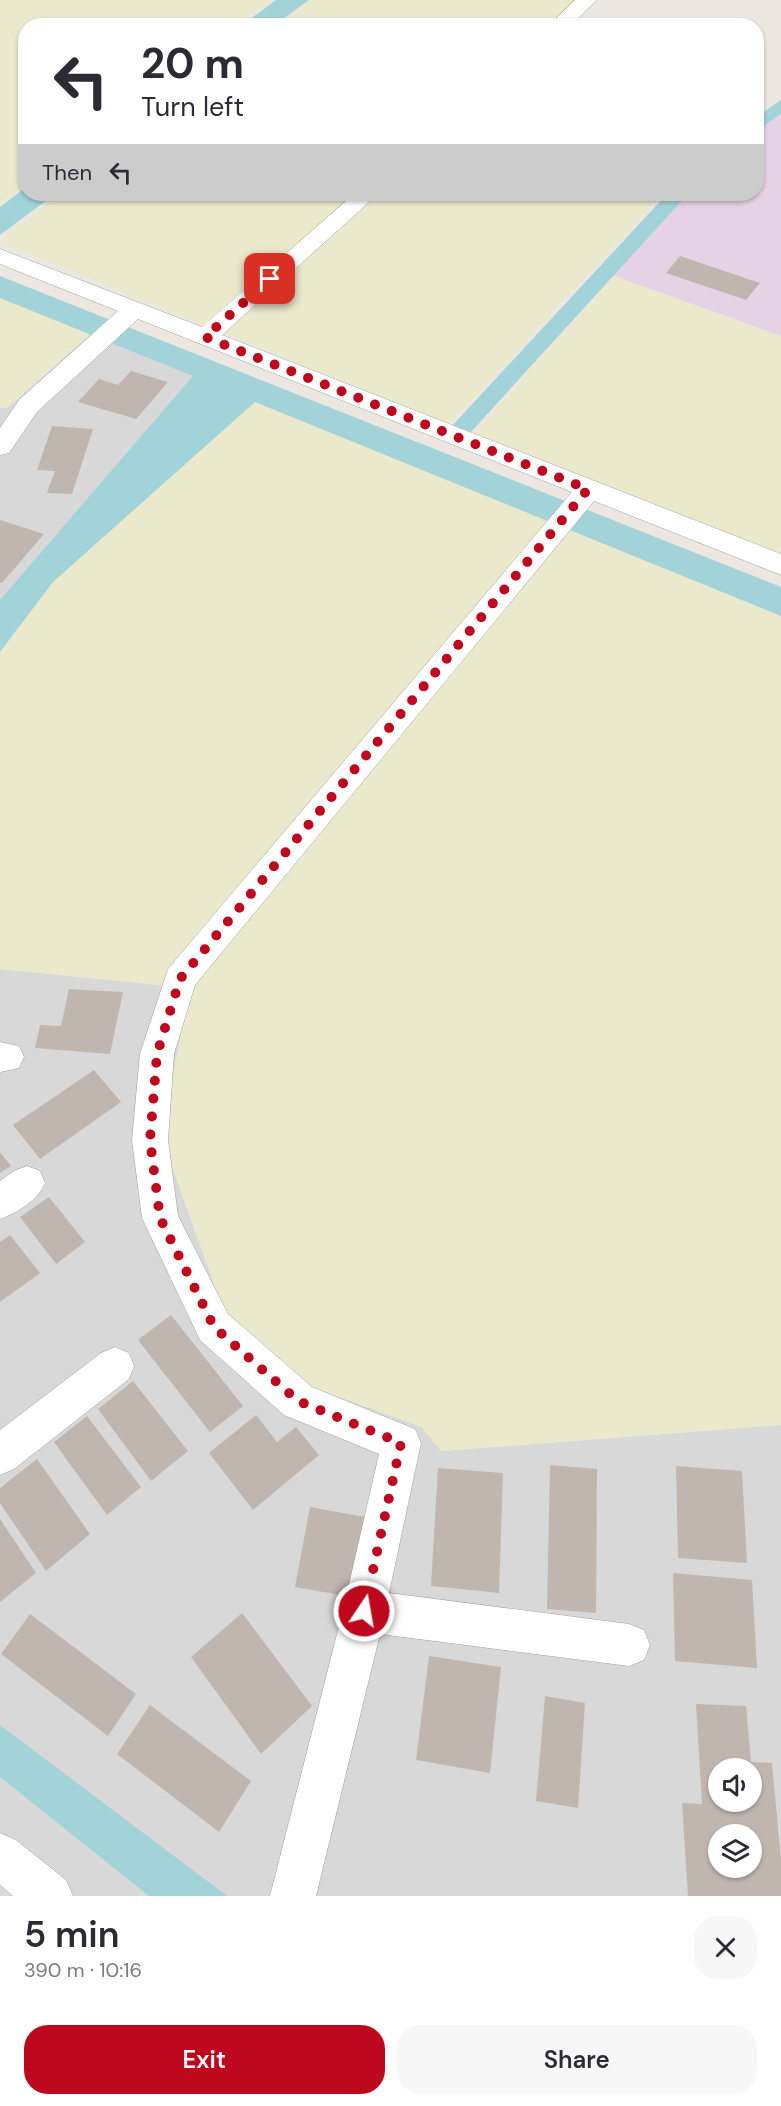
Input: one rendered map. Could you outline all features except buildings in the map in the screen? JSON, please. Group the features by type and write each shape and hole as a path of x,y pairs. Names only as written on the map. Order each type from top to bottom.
{"street":[{"path":"567,18 587,0"},
{"path":"205,337 360,201"},
{"path":"0,256 781,565"},
{"path":"0,447 28,406 135,309"},
{"path":"294,1891 364,1611 401,1443 298,1401 214,1327 160,1218 150,1140 157,1054 180,979 588,489"},
{"path":"0,1455 115,1366"},
{"path":"364,1611 629,1645"},
{"path":"0,1856 50,1896"}],"shaded area":[{"path":"0,0 271,0 247,18 18,18 18,189 0,203"},
{"path":"312,0 593,0 573,18 289,18"},
{"path":"781,107 781,336 614,276 608,270 673,201 764,201 764,120"},
{"path":"51,201 656,201 448,425 0,241"},
{"path":"614,276 781,336 781,555 473,435"},
{"path":"0,285 99,326 7,408 0,407"},
{"path":"99,326 248,385 0,639 0,407 7,408"},
{"path":"248,385 781,595 781,1425 441,1451 422,1427 303,1384 225,1315 162,1139 189,988 0,969 0,639 46,578"},
{"path":"0,969 189,988 303,1384 422,1427 441,1451 781,1425 781,1896 0,1896"}],"water":[{"path":"276,0 309,0 285,18 252,18"},
{"path":"781,100 781,113 764,126 764,112"},
{"path":"18,193 18,201 46,201 0,235 0,207"},
{"path":"661,201 682,201 470,433 451,427"},
{"path":"0,276 781,587 781,616 255,402 53,582 0,652 0,600 193,376 0,298"},
{"path":"0,1725 227,1896 149,1896 0,1777"}],"route":[{"path":"270,279 205,337 588,489 180,979 157,1054 150,1140 160,1218 214,1327 298,1401 401,1443 364,1611"}]}
